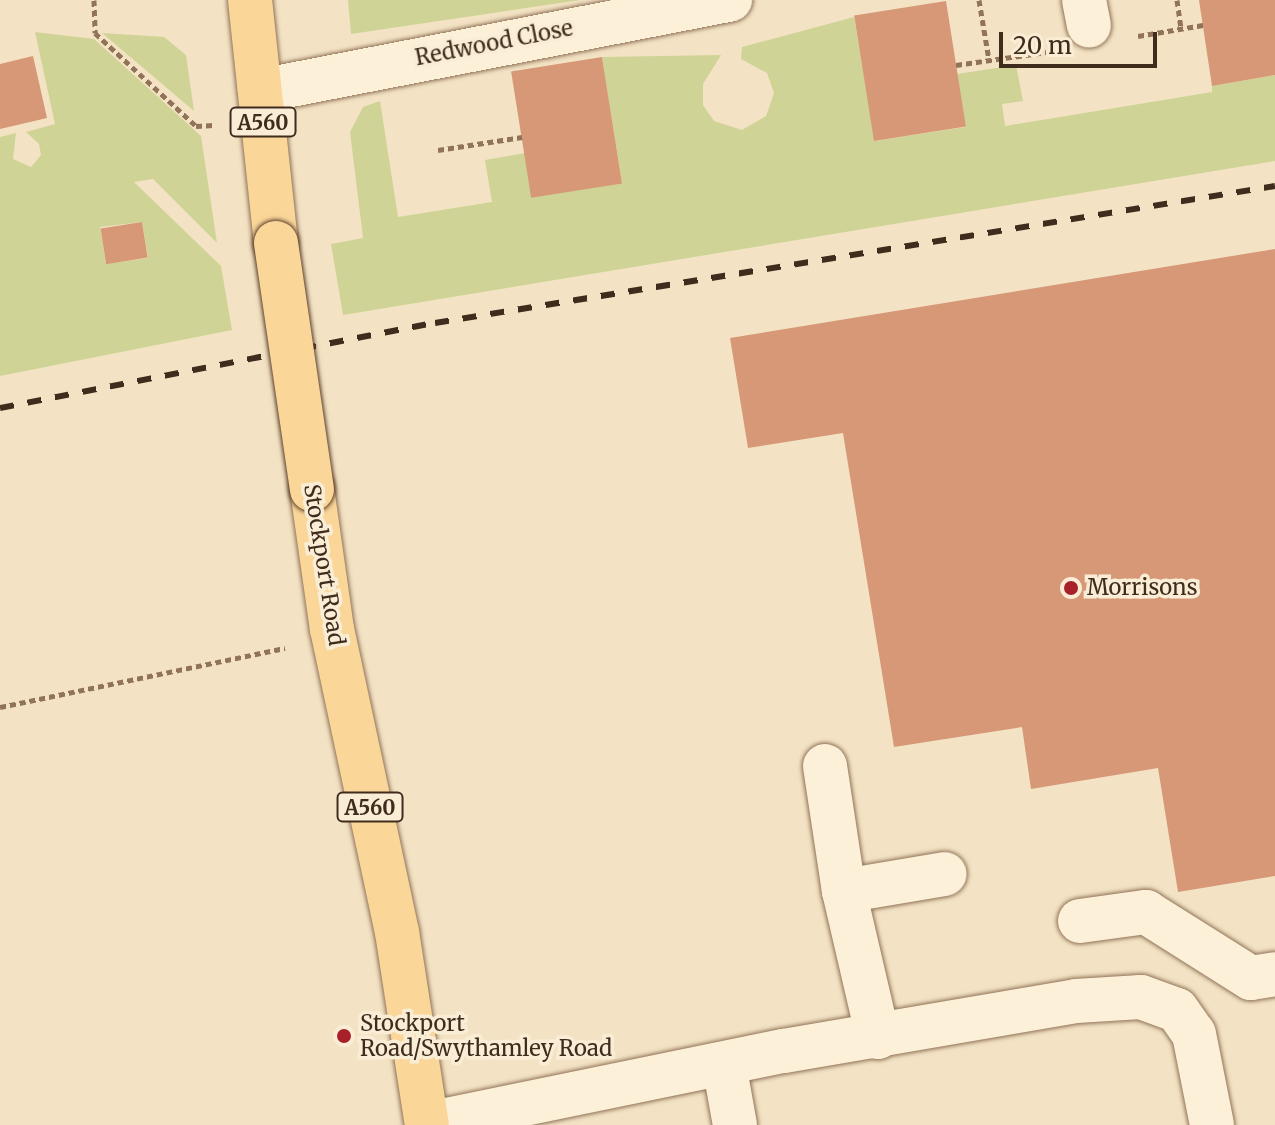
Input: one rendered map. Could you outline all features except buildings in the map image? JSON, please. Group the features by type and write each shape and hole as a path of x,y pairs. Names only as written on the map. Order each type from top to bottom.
{"main road":[{"name":"Stockport Road","path":"250,0 276,243 334,638 397,932 427,1125"}],"street":[{"name":"Redwood Close","path":"261,107 730,0"},
{"path":"825,766 844,891 878,1037"},
{"path":"844,891 945,874"},
{"path":"1080,921 1146,912 1251,978 1275,974"},
{"path":"427,1125 724,1064 1076,1001 1141,997 1177,1010 1194,1034 1212,1125"},
{"path":"724,1064 735,1125"}],"path":[{"path":"94,0 95,33 196,126 261,107"},
{"path":"979,0 989,60"},
{"path":"1177,0 1181,29"},
{"path":"956,65 989,60 1078,25"},
{"path":"1132,37 1203,25"},
{"path":"438,150 522,137"},
{"path":"0,707 334,638"}],"green space":[{"path":"348,0 580,0 351,34"},
{"path":"854,17 875,141 965,127 957,74 1016,65 1023,101 1002,104 1005,126 1212,92 1212,86 1275,75 1275,161 343,315 331,244 363,238 350,132 363,107 380,101 398,217 492,202 485,160 525,153 622,183 602,57 721,55 703,84 703,105 714,121 742,130 766,116 774,93 767,73 741,59 742,47"},
{"path":"35,32 94,39 201,136 217,243 153,179 134,182 221,266 232,330 0,376 0,137 16,133 13,159 31,167 41,155 39,144 26,132 55,124","holes":["142,222 148,258 106,264 100,227"]},
{"path":"102,33 164,37 186,55 194,111"}],"railway":[{"path":"0,408 435,323 1275,186"}],"place":[{"name":"Morrisons","path":"1071,588"},
{"name":"Stockport Road/Swythamley Road","path":"344,1036"}]}
